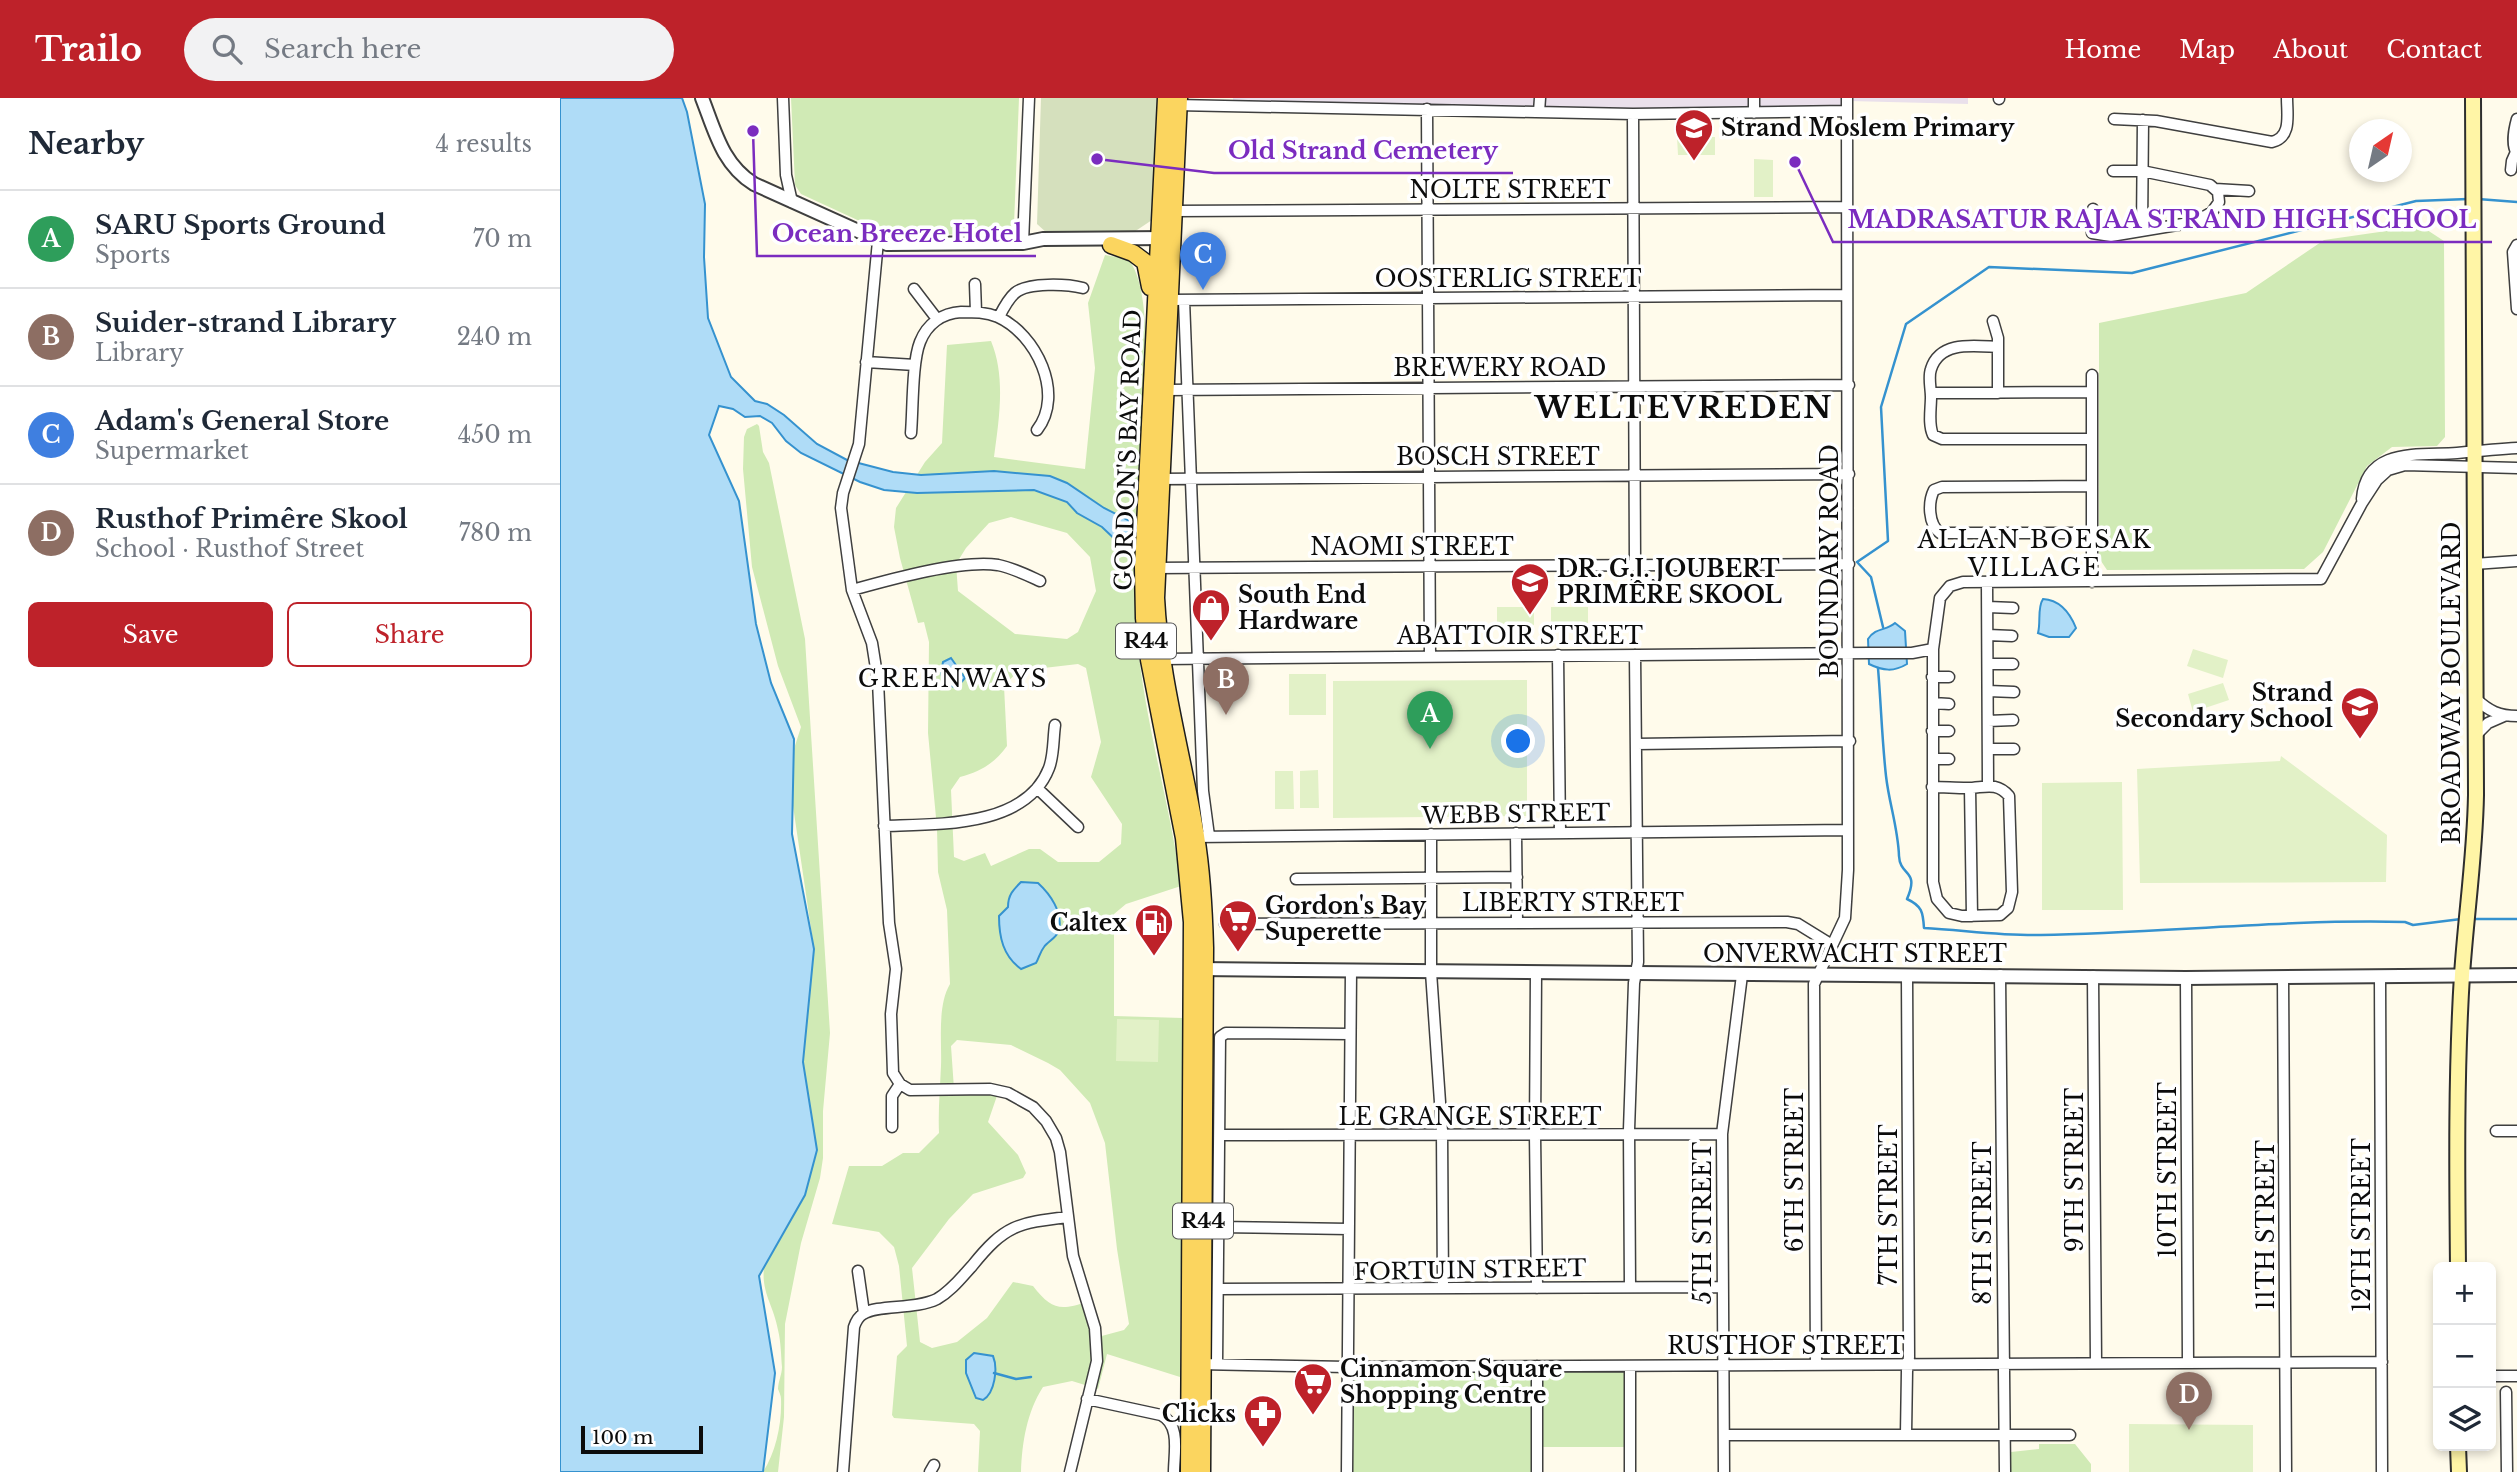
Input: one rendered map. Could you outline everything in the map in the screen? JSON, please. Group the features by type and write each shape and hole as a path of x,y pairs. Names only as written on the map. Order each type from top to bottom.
{"main road":[{"name":"BROADWAY BOULEVARD","path":"2458,1262 2457,1130 2462,976 2475,834 2473,98"},
{"name":"GORDON'S BAY ROAD","path":"1166,242 1174,211 1173,102"},
{"name":"GORDON'S BAY ROAD","path":"1173,102 1166,242 1170,304 1158,390 1150,568 1144,618 1196,837 1204,906 1199,969 1198,1105 1204,1364 1202,1472"},
{"path":"1111,246 1133,253 1145,262 1170,304"},
{"name":"GORDON'S BAY ROAD","path":"1196,837 1191,899 1199,969"},
{"name":"GORDON'S BAY ROAD","path":"1189,1472 1204,1364"},
{"path":"2458,1451 2459,1472"}],"street":[{"path":"702,98 722,149 732,166 754,184 878,241 891,245 1028,243 1043,246 1111,246 1166,242"},
{"path":"783,98 786,175 792,202"},
{"path":"1028,243 1029,98"},
{"path":"1539,112 1540,98"},
{"path":"1754,98 1754,113"},
{"name":"BOUNDARY ROAD","path":"1819,975 1842,929 1847,908 1850,653 1847,98"},
{"path":"2114,119 2143,120 2276,142 2287,130 2287,98"},
{"path":"1173,102 1633,114 1847,111"},
{"path":"1427,109 1430,656"},
{"path":"1633,114 1635,565"},
{"path":"2511,170 2516,153 2514,135 2517,119"},
{"path":"2142,230 2143,120"},
{"path":"2113,171 2142,171 2215,188 2249,191"},
{"path":"2093,209 2092,233 2112,236 2201,220 2218,206 2219,195 2215,188"},
{"name":"NOLTE STREET","path":"1174,211 1846,206"},
{"path":"1028,243 1043,239 1166,242"},
{"path":"878,241 860,439 841,508 852,590 870,636 876,666 889,923 896,969 891,1014 892,1068 900,1084 914,1091 999,1091 1017,1097 1033,1107 1050,1127 1059,1145 1073,1256 1097,1337 1097,1360 1070,1472"},
{"path":"2517,245 2513,253 2517,309"},
{"path":"975,284 975,312"},
{"path":"999,317 1013,295 1023,288 1071,285 1083,288"},
{"path":"914,289 937,319"},
{"name":"OOSTERLIG STREET","path":"1170,304 1428,298 1847,295"},
{"path":"1170,304 1187,390 1203,790 1196,837"},
{"path":"911,433 915,365 920,340 937,319 955,313 975,312 999,317 1024,336 1044,373 1048,388 1048,405 1046,415 1037,430"},
{"path":"1993,321 1998,346 1998,393"},
{"path":"1998,346 1950,347 1931,367 1931,430 1937,438 2091,439"},
{"path":"866,362 915,365"},
{"path":"2092,375 2092,582"},
{"name":"BREWERY ROAD","path":"1158,390 1849,385"},
{"path":"1931,393 2091,392"},
{"path":"2361,503 2362,494 2371,476 2393,457 2517,449"},
{"path":"1932,787 1970,788 1988,785 2001,788 2010,801 2011,901 2000,915 1956,916 1940,904 1935,893 1932,787 1933,649 1937,607 1944,591 1955,583 2321,579 2361,503 2381,476 2396,467 2439,465 2517,468"},
{"name":"BOSCH STREET","path":"1154,479 1849,474"},
{"path":"2092,486 1942,487 1934,490 1930,499 1931,522 1940,533 2092,533"},
{"path":"2474,564 2517,561"},
{"name":"NAOMI STREET","path":"1150,568 1849,564"},
{"path":"852,590 917,574 986,565 1007,568 1040,581"},
{"path":"1987,582 1988,785"},
{"path":"1988,607 2013,608"},
{"path":"1988,635 2012,636"},
{"name":"ABATTOIR STREET","path":"1155,660 1909,653 1933,649"},
{"path":"1558,655 1560,832"},
{"path":"1630,1287 1629,1135 1634,982 1638,962 1635,655"},
{"path":"1988,664 2013,664"},
{"path":"1932,677 1949,677"},
{"path":"1988,691 2014,692"},
{"path":"2476,699 2488,710 2504,716 2517,716"},
{"path":"1933,704 1949,704"},
{"path":"2476,735 2488,723 2504,716"},
{"path":"1988,721 2013,720"},
{"path":"884,826 938,824 987,817 1015,805 1037,788 1050,763 1055,725"},
{"path":"1933,731 1949,732"},
{"path":"1636,744 1850,741"},
{"path":"1988,748 2014,749"},
{"path":"1933,759 1949,759"},
{"path":"1037,788 1078,827"},
{"path":"1970,788 1972,916"},
{"name":"WEBB STREET","path":"1196,837 1848,830"},
{"path":"1516,833 1517,923"},
{"path":"1432,834 1431,972 1442,1136 1443,1288"},
{"path":"1296,879 1517,877"},
{"name":"LIBERTY STREET","path":"1225,924 1790,922 1832,945"},
{"name":"ONVERWACHT STREET","path":"1199,969 2186,978 2517,975"},
{"path":"1347,1472 1351,971"},
{"path":"1536,972 1537,1288"},
{"name":"5TH STREET","path":"1724,1472 1722,1135 1742,975"},
{"name":"6TH STREET","path":"1816,1365 1814,984 1819,975"},
{"name":"8TH STREET","path":"2000,975 2005,1472"},
{"name":"7TH STREET","path":"1906,1434 1907,976"},
{"name":"9TH STREET","path":"2093,976 2096,1363"},
{"name":"11TH STREET","path":"2283,977 2286,1472"},
{"name":"12TH STREET","path":"2380,977 2382,1472"},
{"name":"10TH STREET","path":"2186,978 2188,1363"},
{"path":"1204,1364 1218,1289 1221,1035 1226,1032 1350,1034"},
{"path":"892,1127 892,1097 900,1084"},
{"path":"2496,1130 2517,1131"},
{"name":"LE GRANGE STREET","path":"1219,1135 1722,1135"},
{"path":"843,1472 855,1327 858,1319 864,1313 930,1302 950,1289 989,1245 1008,1230 1030,1221 1068,1217"},
{"path":"1219,1227 1349,1228"},
{"path":"858,1271 864,1313"},
{"name":"FORTUIN STREET","path":"1218,1289 1348,1291 1722,1287"},
{"name":"RUSTHOF STREET","path":"1204,1364 1347,1367 2382,1362"},
{"path":"1537,1366 1537,1472"},
{"path":"1630,1366 1630,1472"},
{"path":"2496,1376 2517,1376"},
{"path":"2506,1392 2512,1423 2507,1472"},
{"path":"1087,1399 1167,1418 1175,1431 1174,1472"},
{"path":"1724,1435 2070,1435"}],"shaded area":[{"path":"1233,98 1968,98 1968,104 1849,101 1848,112 1233,105"}],"green space":[{"path":"791,98 1019,98 1014,224 1004,234 890,235 801,194 795,185"},
{"path":"1041,98 1157,98 1152,220 1134,232 1047,233 1037,224"},
{"path":"1677,137 1715,137 1715,155 1678,155"},
{"path":"1754,159 1773,160 1773,197 1754,197"},
{"path":"2421,226 2444,241 2445,437 2437,446 2392,447 2367,466 2323,552 2304,569 2107,570 2099,558 2099,323 2246,293 2324,240"},
{"path":"1105,255 1128,259 1137,275 1142,298 1146,354 1135,558 1137,632 1148,714 1181,886 1126,904 1114,914 1114,1016 1183,1018 1180,1377 1107,1354 1098,1389 1072,1381 1043,1387 1026,1428 1021,1472 978,1472 980,1431 974,1424 894,1418 892,1415 897,1356 907,1346 899,1266 894,1247 879,1232 832,1224 849,1166 882,1166 903,1153 919,1153 939,1133 941,1024 943,1003 950,984 947,910 938,872 937,828 928,733 929,642 924,622 918,623 894,527 896,508 925,462 942,443 947,345 991,341 1000,384 994,457 1085,469 1095,368 1088,303","holes":["1011,517 1067,533 1090,557 1096,591 1078,632 1067,639 1015,634 958,591 956,564 966,548 989,523","1078,664 1086,668 1101,742 1091,777 1122,824 1121,844 1099,862 1058,862 1040,849 1029,849 991,866 985,853 964,861 954,857 951,790 960,777 986,766 1007,746 1004,686 1018,671","957,1040 1011,1045 1060,1070 1090,1103 1105,1143 1129,1324 1124,1330 1098,1337 1087,1302 1069,1307 1056,1306 1033,1286 1013,1282 987,1318 957,1342 932,1348 920,1342 912,1268 949,1219 973,1194 1023,1178 1026,1173 1018,1155 988,1122 999,1090 954,1089 951,1046"]},
{"path":"757,424 763,452 769,463 805,639 830,1033 820,1178 801,1243 785,1324 784,1417 778,1472 763,1472 775,1446 779,1427 781,1399 778,1389 782,1367 776,1321 764,1284 764,1267 805,1196 816,1150 803,1062 814,949 792,799 793,752 801,727 778,666 752,567 743,469 744,437 747,429"},
{"path":"1497,607 1534,607 1534,625 1497,626"},
{"path":"1551,607 1588,607 1588,625 1551,625"},
{"path":"2193,649 2228,660 2223,678 2187,666"},
{"path":"1289,674 1326,674 1326,715 1289,715"},
{"path":"1527,680 1527,816 1333,818 1333,681"},
{"path":"2223,683 2229,700 2193,712 2188,694"},
{"path":"2281,756 2387,835 2386,882 2140,883 2137,769 2280,761"},
{"path":"1318,770 1319,808 1300,808 1300,771"},
{"path":"1275,771 1293,771 1294,809 1275,809"},
{"path":"2122,782 2123,910 2042,910 2042,783"},
{"path":"1117,1019 1159,1020 1158,1062 1116,1061"},
{"path":"1621,1370 1626,1375 1626,1447 1540,1447 1542,1376 1550,1371"},
{"path":"1354,1373 1530,1373 1532,1377 1534,1472 1352,1472"},
{"path":"2129,1424 2253,1425 2253,1472 2129,1472"},
{"path":"2039,1444 2075,1444 2091,1464 2091,1472 2011,1472 2011,1452 2039,1449"}],"water":[{"path":"560,98 682,98 705,204 704,257 708,318 731,377 755,401 767,404 817,444 847,460 893,472 921,475 994,471 1050,476 1067,483 1104,508 1136,524 1134,549 1121,545 1102,527 1077,513 1067,502 1034,490 917,493 884,490 860,482 801,453 786,441 772,423 760,416 745,417 733,409 719,406 709,435 739,501 756,624 771,683 794,739 792,834 814,949 803,1062 817,1150 805,1195 759,1276 775,1373 763,1472 560,1472"},
{"path":"2043,599 2064,608 2071,617 2076,628 2069,637 2049,637 2038,633"},
{"path":"1895,623 1905,631 1907,664 1888,670 1869,664 1868,639 1874,633"},
{"path":"951,658 965,678 954,687 946,683 941,674 943,662"},
{"path":"1021,882 1038,883 1043,887 1055,904 1060,923 1058,933 1044,947 1036,963 1021,969 1003,946 999,916 1008,907 1012,893"},
{"path":"974,1353 993,1356 994,1361 993,1386 983,1400 976,1398 966,1373 966,1360"}],"waterway":[{"path":"1883,627 1871,577 1857,562 1888,541 1881,407 1906,324 1989,267 2132,273 2416,201 2468,199"},
{"path":"2478,199 2517,202"},
{"path":"1878,668 1886,776 1900,863 1911,883 1907,899 1921,910 1924,928 2041,935 2314,922 2405,922 2413,925 2461,919"},
{"path":"2471,919 2517,919"},
{"path":"994,1373 1016,1379 1031,1377"}],"place":[{"name":"Ocean Breeze Hotel","path":"753,131"},
{"name":"Old Strand Cemetery","path":"1097,159"},
{"name":"Strand Moslem Primary","path":"1694,162"},
{"name":"MADRASATUR RAJAA STRAND HIGH SCHOOL","path":"1795,162"},
{"name":"Adam's General Store","path":"1203,290"},
{"name":"DR. G.J. JOUBERT PRIMÊRE SKOOL","path":"1530,616"},
{"name":"South End Hardware","path":"1211,642"},
{"name":"Suider-strand Library","path":"1226,715"},
{"name":"Strand Secondary School","path":"2360,740"},
{"name":"SARU Sports Ground","path":"1430,749"},
{"name":"Gordon's Bay Superette","path":"1238,953"},
{"name":"Caltex","path":"1154,957"},
{"name":"Cinnamon Square Shopping Centre","path":"1313,1416"},
{"name":"Rusthof Primêre Skool","path":"2189,1430"},
{"name":"Clicks","path":"1263,1448"}],"district":[{"name":"WELTEVREDEN","path":"1684,407"},
{"name":"ALLAN BOESAK VILLAGE","path":"2035,553"},
{"name":"GREENWAYS","path":"953,678"}]}
